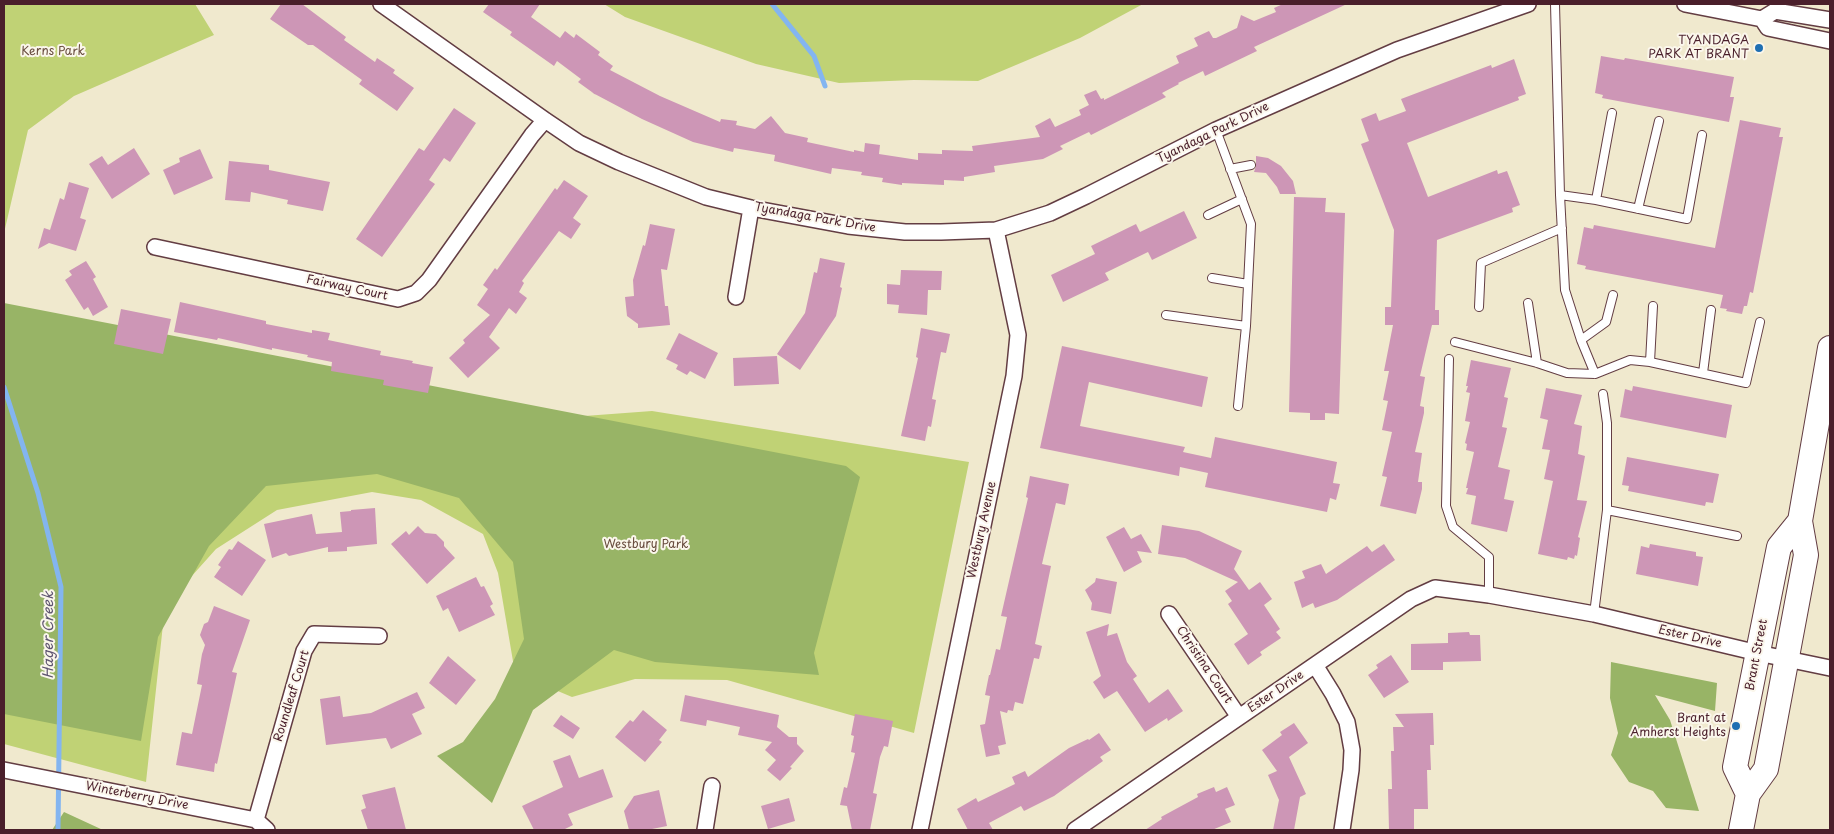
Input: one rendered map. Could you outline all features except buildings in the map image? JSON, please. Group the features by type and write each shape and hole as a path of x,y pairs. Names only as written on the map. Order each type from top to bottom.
{"main road":[{"name":"Brant Street","path":"1741,830 1748,794 1766,769 1806,556 1800,520 1830,348"},
{"name":"Brant Street","path":"1748,794 1735,767 1779,547 1800,520"}],"street":[{"name":"Tyandaga Park Drive","path":"381,4 545,120 580,143 619,162 706,197 751,208 848,226 905,232 996,230 1050,213 1216,130 1397,50 1528,4"},
{"path":"1686,4 1762,19 1775,11 1830,20"},
{"path":"1762,19 1768,28 1830,42"},
{"name":"Fairway Court","path":"155,247 398,299 416,293 429,280 532,135 545,120"},
{"path":"736,297 751,208"},
{"name":"Westbury Avenue","path":"920,830 1014,376 1018,335 996,230"},
{"name":"Ester Drive","path":"1075,830 1411,599 1435,588 1488,595 1594,614 1830,668"},
{"name":"Christina Court","path":"1169,614 1239,717"},
{"name":"Roundleaf Court","path":"262,825 304,651 314,634 378,636"},
{"path":"1315,665 1347,722 1352,750 1342,830"},
{"name":"Winterberry Drive","path":"4,770 262,825"},
{"path":"705,830 712,786"}],"lane":[{"path":"1555,4 1560,195 1565,290 1581,340 1595,374"},
{"path":"1596,200 1612,113"},
{"path":"1638,209 1659,122"},
{"path":"1216,130 1251,224 1246,326 1238,406"},
{"path":"1560,195 1596,200 1687,219 1702,135"},
{"path":"1230,169 1251,165"},
{"path":"1208,215 1242,199"},
{"path":"1479,307 1481,263 1562,228"},
{"path":"1212,278 1248,284"},
{"path":"1581,340 1606,322 1614,295"},
{"path":"1528,303 1537,363"},
{"path":"1650,362 1653,306"},
{"path":"1703,374 1711,310"},
{"path":"1166,315 1246,326"},
{"path":"1455,342 1537,363 1567,373 1595,374 1630,360 1650,362 1746,383 1760,322"},
{"path":"1449,359 1446,506 1453,526 1489,557 1488,595"},
{"path":"1594,614 1607,510 1607,423 1604,394"},
{"path":"1607,510 1737,536"}],"green space":[{"name":"Kerns Park","path":"4,4 195,4 214,35 74,96 28,130 4,233"},
{"path":"604,4 1143,4 1080,38 978,81 914,80 839,83 756,64 625,17"},
{"name":"Westbury Park","path":"4,303 846,466 860,477 814,653 819,675 655,662 614,650 533,710 492,803 437,756 463,742 495,699 524,639 513,562 459,498 377,474 266,486 209,546 158,637 141,741 4,714"},
{"name":"Westbury Park","path":"4,387 517,421 652,411 969,462 914,733 727,680 635,679 572,697 515,673 498,573 483,534 421,500 372,492 277,510 216,549 165,606 146,782 4,744"},
{"path":"1611,662 1717,683 1715,711 1655,695 1670,720 1699,811 1666,808 1653,791 1629,782 1611,755 1618,733 1610,698"},
{"path":"64,812 103,830 52,830"}],"waterway":[{"path":"772,4 814,56 825,86"},
{"name":"Hager Creek","path":"4,387 38,493 61,587 58,830"}],"place":[{"name":"TYANDAGA PARK AT BRANT","path":"1759,48"},
{"name":"Brant at Amherst Heights","path":"1736,726"}]}
